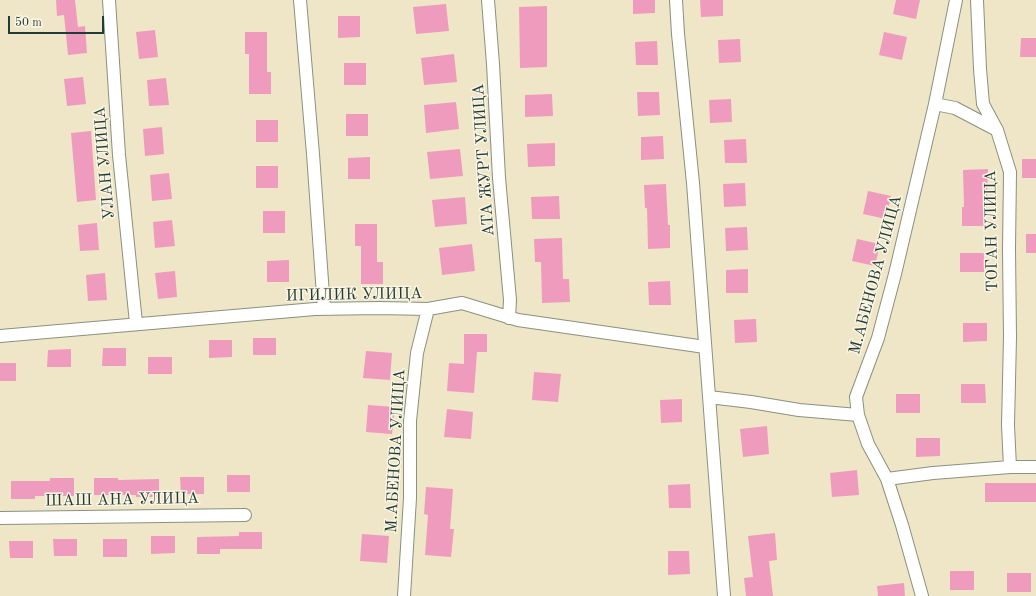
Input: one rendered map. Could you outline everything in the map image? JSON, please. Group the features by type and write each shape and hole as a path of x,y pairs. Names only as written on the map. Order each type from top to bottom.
{"street":[{"name":"УЛАН УЛИЦА","path":"108,0 120,155 136,323"},
{"path":"300,0 324,309"},
{"name":"АТА ЖУРТ УЛИЦА","path":"488,0 499,178 510,300 509,318"},
{"path":"676,0 693,184 724,596"},
{"name":"М.АБЕНОВА УЛИЦА","path":"922,596 887,479 868,444 858,415 856,397 878,338 897,267 936,104 956,0"},
{"name":"ТОГАН УЛИЦА","path":"977,0 983,104 997,130 1010,172 1010,337 1008,425 1010,467"},
{"path":"936,104 955,108 997,130"},
{"name":"ИГИЛИК УЛИЦА","path":"0,336 136,323 324,309 379,308 428,310 462,303 509,318 547,325 705,347"},
{"name":"М.АБЕНОВА УЛИЦА","path":"404,596 410,498 410,421 417,353 428,310"},
{"path":"709,397 799,410 858,415"},
{"path":"887,479 933,473 1010,467 1036,467"},
{"name":"ШАШ АНА УЛИЦА","path":"0,518 245,515"}],"building":[{"path":"56,0 75,0 78,27 85,26 87,53 68,55 64,15 57,16"},
{"path":"633,0 655,0 655,13 633,14"},
{"path":"700,0 723,0 723,16 701,17"},
{"path":"896,0 920,0 916,19 893,14"},
{"path":"446,4 449,31 416,34 413,7"},
{"path":"547,6 547,67 520,68 519,7"},
{"path":"338,16 360,16 360,37 338,38"},
{"path":"155,30 158,57 139,59 136,32"},
{"path":"245,32 267,32 267,72 271,72 271,94 249,94 249,54 245,54"},
{"path":"884,32 907,37 902,60 879,55"},
{"path":"1021,38 1036,38 1036,57 1020,57"},
{"path":"740,39 741,62 719,63 718,40"},
{"path":"657,41 658,65 636,65 635,42"},
{"path":"454,54 457,82 424,85 421,58"},
{"path":"344,63 366,63 366,85 344,85"},
{"path":"83,77 86,104 67,106 64,79"},
{"path":"166,78 169,105 149,106 147,80"},
{"path":"637,92 659,92 660,115 638,116"},
{"path":"552,94 553,116 525,117 525,95"},
{"path":"731,99 732,122 710,123 709,100"},
{"path":"456,102 459,129 426,133 424,105"},
{"path":"346,114 368,114 368,136 346,136"},
{"path":"256,120 278,120 278,142 256,142"},
{"path":"162,127 164,154 145,156 143,129"},
{"path":"91,131 96,200 77,202 71,133"},
{"path":"663,136 664,159 641,160 641,137"},
{"path":"746,139 747,163 725,163 724,140"},
{"path":"555,143 555,166 528,167 527,144"},
{"path":"460,149 463,176 430,179 427,152"},
{"path":"370,157 370,179 348,179 348,158"},
{"path":"1022,159 1036,159 1036,178 1022,178"},
{"path":"256,166 278,166 278,188 256,188"},
{"path":"988,169 986,226 962,226 962,207 964,207 963,170"},
{"path":"169,173 172,199 152,201 150,175"},
{"path":"745,183 746,206 724,207 723,184"},
{"path":"666,184 668,225 670,225 670,248 648,249 647,208 645,208 644,185"},
{"path":"868,191 891,196 886,219 863,214"},
{"path":"559,196 560,219 532,219 531,197"},
{"path":"465,197 467,224 435,227 432,200"},
{"path":"263,211 285,211 285,233 263,233"},
{"path":"172,220 175,246 155,248 153,222"},
{"path":"97,223 99,250 80,251 78,225"},
{"path":"355,224 377,224 377,262 383,262 383,284 361,284 361,246 355,246"},
{"path":"747,227 748,250 726,251 725,228"},
{"path":"1026,234 1036,234 1036,253 1026,253"},
{"path":"562,238 563,279 569,279 570,302 542,303 541,262 535,262 534,239"},
{"path":"857,239 880,244 875,266 852,261"},
{"path":"472,244 475,271 442,275 439,248"},
{"path":"960,253 984,253 984,272 960,272"},
{"path":"289,260 289,282 267,282 267,261"},
{"path":"748,269 748,293 726,293 726,270"},
{"path":"175,271 177,297 158,299 155,273"},
{"path":"105,273 107,300 88,301 86,275"},
{"path":"670,281 671,305 649,305 648,282"},
{"path":"756,319 757,342 735,343 734,320"},
{"path":"963,323 987,323 987,341 963,342"},
{"path":"464,334 487,334 487,352 477,352 474,393 447,391 449,363 464,364"},
{"path":"253,338 276,338 276,355 253,355"},
{"path":"209,340 232,340 232,357 209,358"},
{"path":"103,348 126,348 126,366 102,366"},
{"path":"71,349 71,367 47,367 48,350"},
{"path":"366,351 392,353 390,380 363,378"},
{"path":"148,357 172,357 172,374 148,374"},
{"path":"0,363 16,363 16,381 0,381"},
{"path":"534,372 561,374 558,402 532,400"},
{"path":"961,384 985,384 986,403 961,403"},
{"path":"896,394 920,394 920,413 896,413"},
{"path":"682,399 682,422 661,423 660,400"},
{"path":"368,405 395,407 392,434 366,432"},
{"path":"447,409 473,412 471,439 444,437"},
{"path":"767,426 769,454 743,457 740,429"},
{"path":"916,438 940,438 940,456 916,457"},
{"path":"857,470 859,495 832,497 830,473"},
{"path":"227,475 250,475 250,492 227,492"},
{"path":"180,477 204,477 204,494 181,494"},
{"path":"50,478 74,478 74,496 35,496 35,499 11,499 11,481 50,481"},
{"path":"94,478 118,478 118,480 159,479 159,497 136,497 136,495 94,495"},
{"path":"985,483 1036,483 1036,502 985,502"},
{"path":"690,484 691,508 669,508 668,485"},
{"path":"426,487 453,489 450,529 454,529 451,557 425,555 428,515 424,514"},
{"path":"239,532 262,532 262,549 220,549 220,554 197,554 197,537 239,536"},
{"path":"775,533 777,560 769,561 773,596 746,596 744,578 753,577 748,536"},
{"path":"362,534 389,536 387,563 360,561"},
{"path":"151,536 175,536 175,553 151,554"},
{"path":"53,539 77,539 77,556 54,556"},
{"path":"103,539 127,539 127,557 103,557"},
{"path":"9,541 33,541 33,558 10,558"},
{"path":"668,551 689,551 690,574 668,575"},
{"path":"950,571 974,571 974,590 950,590"},
{"path":"1007,573 1031,573 1031,592 1007,592"},
{"path":"904,583 905,596 878,596 877,586"}]}
